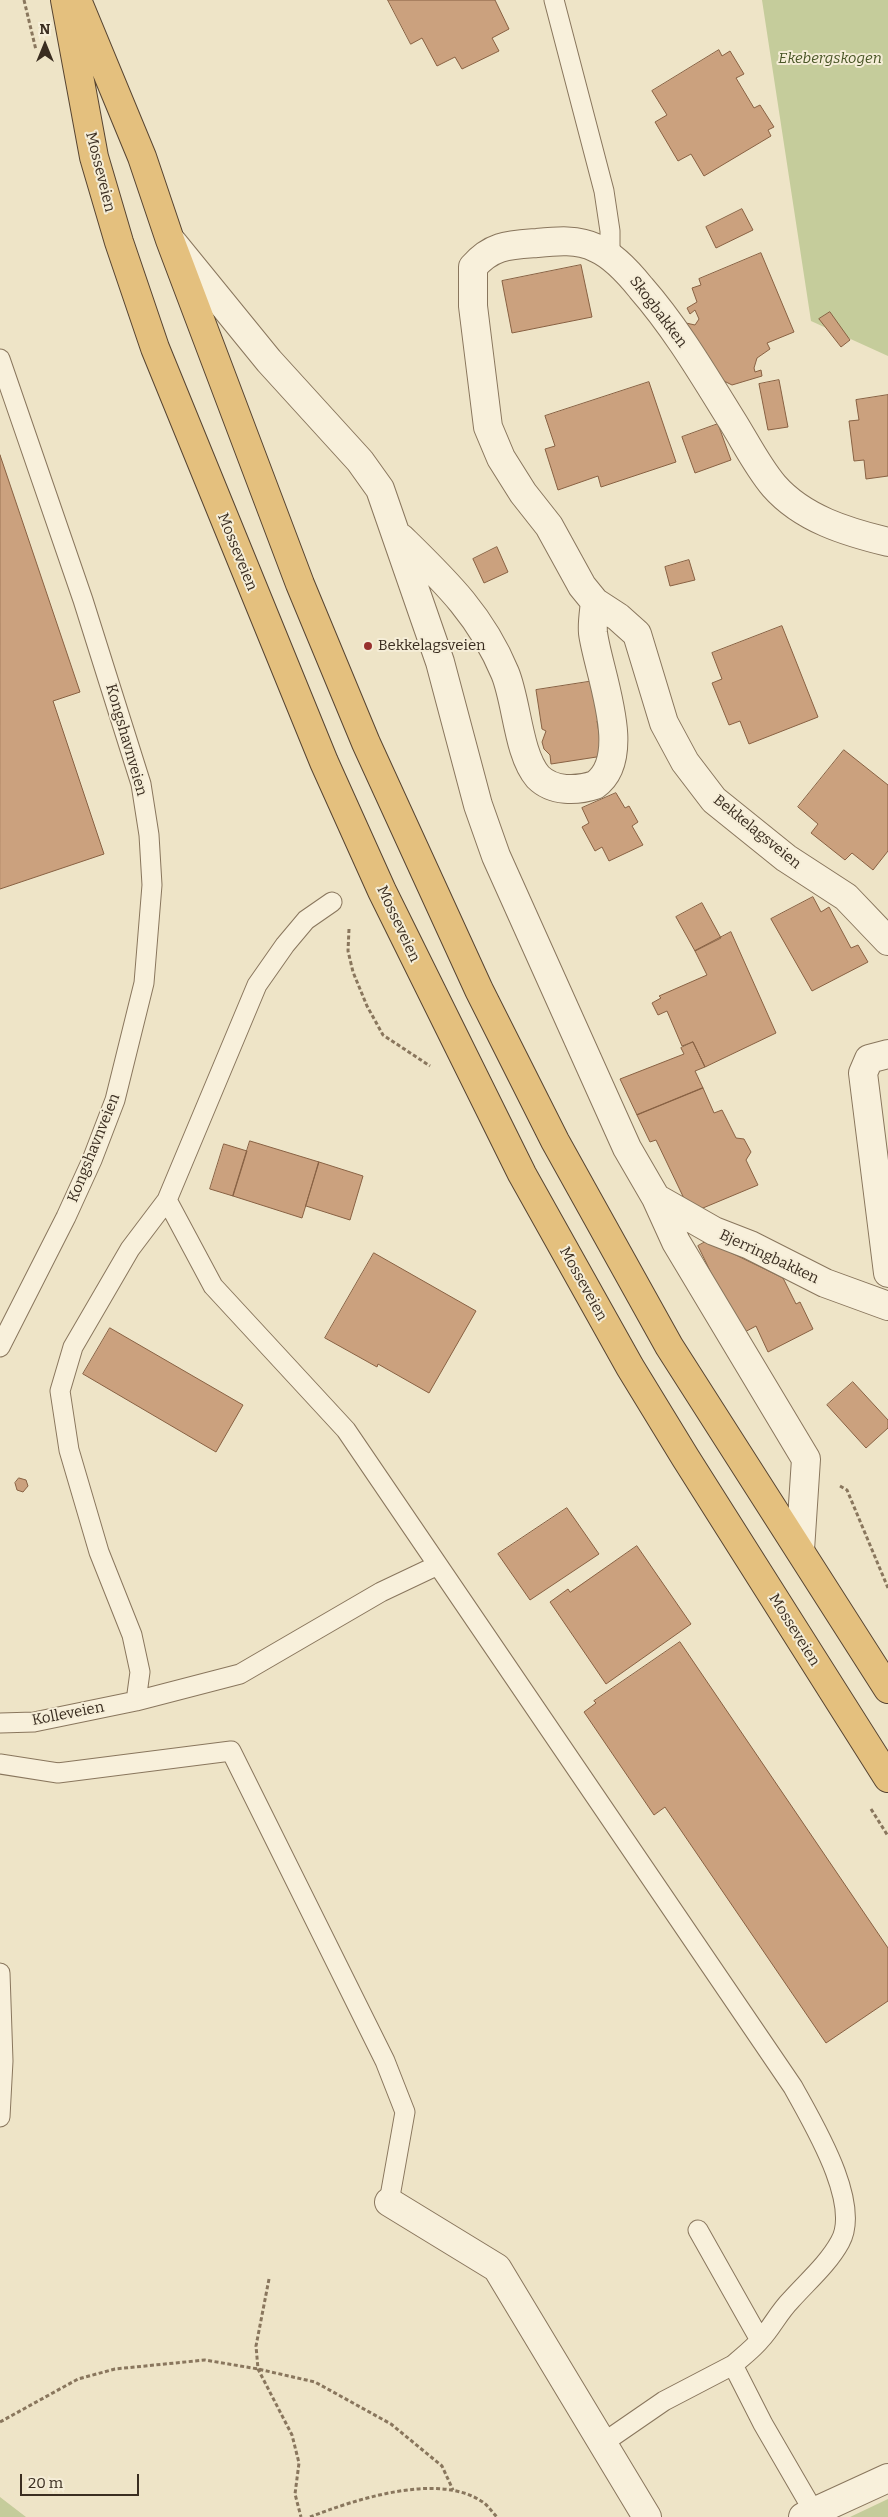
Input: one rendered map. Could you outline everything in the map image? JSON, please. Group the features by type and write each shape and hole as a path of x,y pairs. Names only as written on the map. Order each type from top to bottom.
{"highway":[{"name":"Mosseveien","path":"65,0 94,157 119,242 155,348 324,762 382,891 522,1174 626,1359 685,1458 888,1778"},
{"path":"77,0 142,157 170,240 300,584 366,743 479,990 556,1141 669,1346 888,1689"}],"street":[{"path":"170,240 269,361 360,461 380,490 397,534 440,662 478,805 496,856 627,1148 656,1198 676,1242 806,1459 800,1550"},
{"name":"Bekkelagsveien","path":"610,258 598,248 584,243 560,240 503,246 483,256 473,267 473,306 488,427 502,458 523,493 549,526 582,586 595,602 618,617 637,634 664,723 685,762 714,800 786,858 846,897 888,941"},
{"name":"Skogbakken","path":"610,258 624,268 657,307 695,360 754,457 774,486 794,504 816,518 833,526 888,542"},
{"path":"397,534 456,592 487,634 506,675 529,764 544,781 562,789 595,785 611,767 612,720 593,631 595,602"},
{"path":"888,1054 870,1059 863,1073 888,1273"},
{"name":"Bjerringbakken","path":"656,1198 714,1232 750,1245 825,1284 888,1306"},
{"path":"388,2202 497,2268 647,2517"},
{"path":"808,2514 888,2478"}],"lane":[{"path":"554,0 604,191 610,231 610,258"},
{"name":"Kongshavnveien","path":"0,359 83,600 141,784 149,835 152,886 144,983 115,1100 92,1160 66,1217 0,1348"},
{"path":"136,1701 140,1672 132,1635 99,1552 69,1450 60,1391 73,1347 130,1249 167,1200 257,985 285,945 306,920 332,902"},
{"path":"167,1200 213,1286 346,1430 438,1565 793,2087 825,2145 841,2190 846,2224 840,2242 818,2270 785,2306 760,2340 733,2365 664,2401 602,2443"},
{"name":"Kolleveien","path":"0,1723 34,1722 136,1701 240,1674 381,1592 438,1565"},
{"path":"0,1764 58,1773 231,1751 385,2061 405,2112 388,2202"},
{"path":"0,1973 3,2061 0,2116"},
{"path":"698,2230 760,2340"},
{"path":"733,2365 808,2514"}],"path":[{"path":"349,929 348,951 353,972 367,1006 383,1035 432,1068"},
{"path":"806,1459 847,1490 888,1588"},
{"path":"269,2279 256,2346 258,2369 292,2435 299,2463 296,2494 301,2517"},
{"path":"0,2422 78,2379 115,2369 205,2360 258,2369 315,2382 391,2424 442,2466 454,2490"},
{"path":"310,2517 375,2495 415,2490 454,2490 482,2501 497,2517"}],"green space":[{"name":"Ekebergskogen","path":"762,0 888,0 888,356 811,321"},
{"path":"0,2497 26,2517 0,2517"},
{"path":"888,2499 888,2517 850,2517"}],"building":[{"path":"388,0 495,0 509,29 492,38 499,51 462,69 455,57 437,66 422,38 411,44"},
{"path":"719,50 722,56 730,51 744,74 736,78 754,108 760,105 774,127 768,130 771,136 704,176 691,154 678,161 655,122 667,115 652,91"},
{"path":"742,209 753,230 716,248 706,227"},
{"path":"761,253 794,332 767,343 770,349 757,358 754,368 755,372 761,370 762,376 732,385 724,381 686,323 695,325 699,319 695,310 690,314 687,308 697,302 692,288 701,285 699,279"},
{"path":"581,265 592,317 512,333 502,281"},
{"path":"830,312 850,340 841,347 819,319"},
{"path":"779,380 788,427 768,430 759,384"},
{"path":"649,382 676,462 601,487 598,476 558,490 545,449 555,446 545,416"},
{"path":"888,395 888,476 866,479 864,460 854,461 849,421 859,420 856,400"},
{"path":"718,424 731,460 695,473 682,437"},
{"path":"0,455 80,692 53,701 104,854 0,889"},
{"path":"497,547 508,572 484,583 473,559"},
{"path":"689,560 695,580 670,586 665,567"},
{"path":"782,626 818,717 749,744 740,721 729,725 712,683 722,679 712,653"},
{"path":"594,681 601,720 597,721 603,756 551,764 550,755 544,749 542,742 546,731 542,729 536,690"},
{"path":"844,750 888,785 888,851 873,870 852,853 845,860 811,833 818,824 798,807"},
{"path":"616,793 625,808 629,806 638,822 632,826 643,845 609,861 602,847 595,851 582,827 589,823 582,808"},
{"path":"813,897 821,912 829,907 851,948 858,945 868,962 812,991 771,919"},
{"path":"702,903 721,938 695,951 676,917"},
{"path":"731,932 776,1033 705,1067 693,1042 682,1046 667,1011 658,1015 652,1003 661,998 659,996 707,975 695,951"},
{"path":"693,1042 705,1067 695,1071 703,1088 637,1115 620,1079 684,1054 681,1048"},
{"path":"703,1088 714,1113 722,1110 736,1138 744,1139 751,1152 746,1160 758,1185 691,1213 656,1140 650,1142 637,1115"},
{"path":"250,1141 319,1162 302,1218 233,1196"},
{"path":"224,1144 247,1151 233,1196 210,1189"},
{"path":"319,1162 363,1176 350,1220 306,1206"},
{"path":"707,1241 783,1278 796,1304 800,1302 813,1329 768,1352 756,1326 741,1334 698,1246"},
{"path":"374,1253 476,1311 429,1393 378,1364 377,1367 325,1338"},
{"path":"110,1328 243,1405 216,1452 83,1374"},
{"path":"853,1382 888,1420 888,1428 866,1448 827,1405"},
{"path":"19,1478 26,1480 28,1486 23,1492 17,1490 15,1483"},
{"path":"567,1508 599,1554 530,1600 498,1554"},
{"path":"637,1546 691,1624 606,1684 550,1602 568,1589 570,1592"},
{"path":"680,1642 888,1948 888,2001 826,2043 665,1807 654,1815 584,1712 596,1703 594,1701"}],"place":[{"name":"Bekkelagsveien","path":"368,646"}]}
